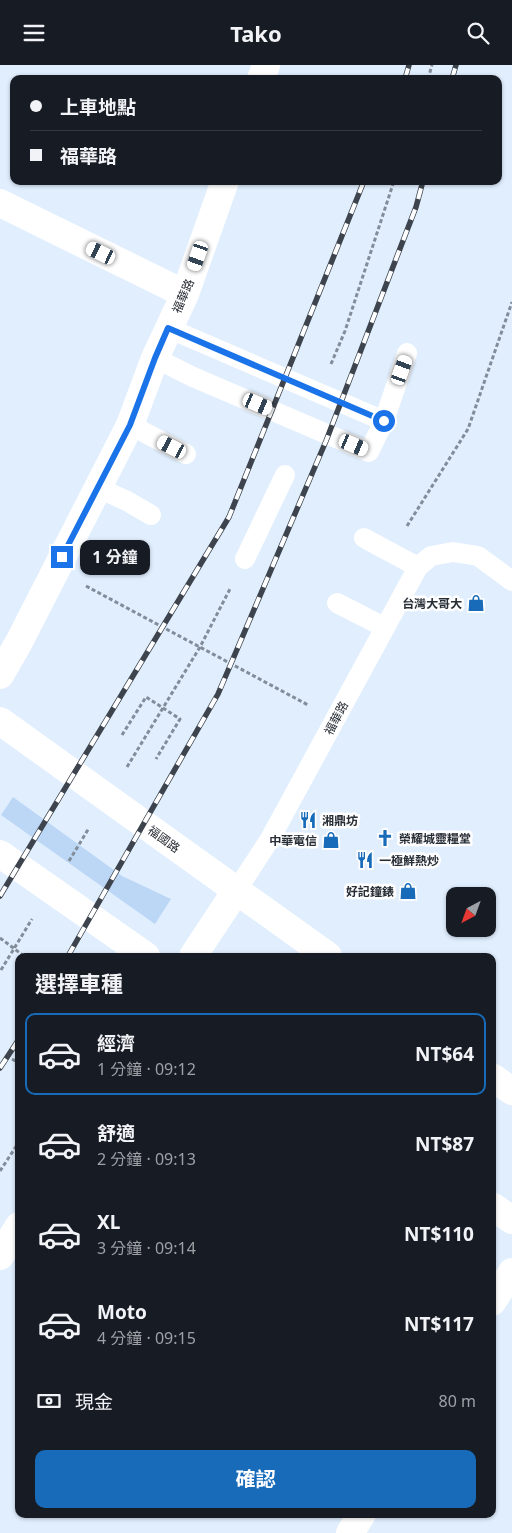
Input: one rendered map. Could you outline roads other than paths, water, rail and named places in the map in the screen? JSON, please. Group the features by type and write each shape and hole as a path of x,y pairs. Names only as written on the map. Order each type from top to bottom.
{"street":[{"name":"福華路","path":"0,675 18,644 130,425 155,358 185,294 224,185"},
{"path":"0,203 185,294"},
{"name":"福國路","path":"0,721 324,953"},
{"path":"0,854 142,953"},
{"name":"福華路","path":"195,953 236,891"},
{"path":"496,1080 512,1091"},
{"path":"496,1209 512,1220"},
{"path":"0,1256 15,1232"},
{"path":"496,1296 512,1272"},
{"path":"350,1533 359,1518"}],"lane":[{"path":"168,328 384,421"},
{"path":"155,358 193,377 369,452 384,421 408,353"},
{"path":"130,425 186,455"},
{"path":"245,559 285,475"},
{"path":"98,488 127,501 151,515"},
{"path":"364,538 418,567"},
{"name":"福華路","path":"236,891 270,839 418,567 431,556 453,552 478,556 512,581"},
{"path":"337,603 384,627"}],"railway":[{"path":"406,75 409,65"},
{"path":"453,75 456,65"},
{"path":"0,896 229,517 362,185"},
{"path":"70,953 218,694 326,441 416,207 422,185"},
{"path":"0,1068 15,1045"}],"place":[{"name":"台灣大哥大","path":"476,603"},
{"name":"湘鼎坊","path":"308,820"},
{"name":"榮耀城靈糧堂","path":"385,838"},
{"name":"中華電信","path":"331,840"},
{"name":"一極鮮熱炒","path":"365,860"},
{"name":"好記鐘錶","path":"408,891"}]}
